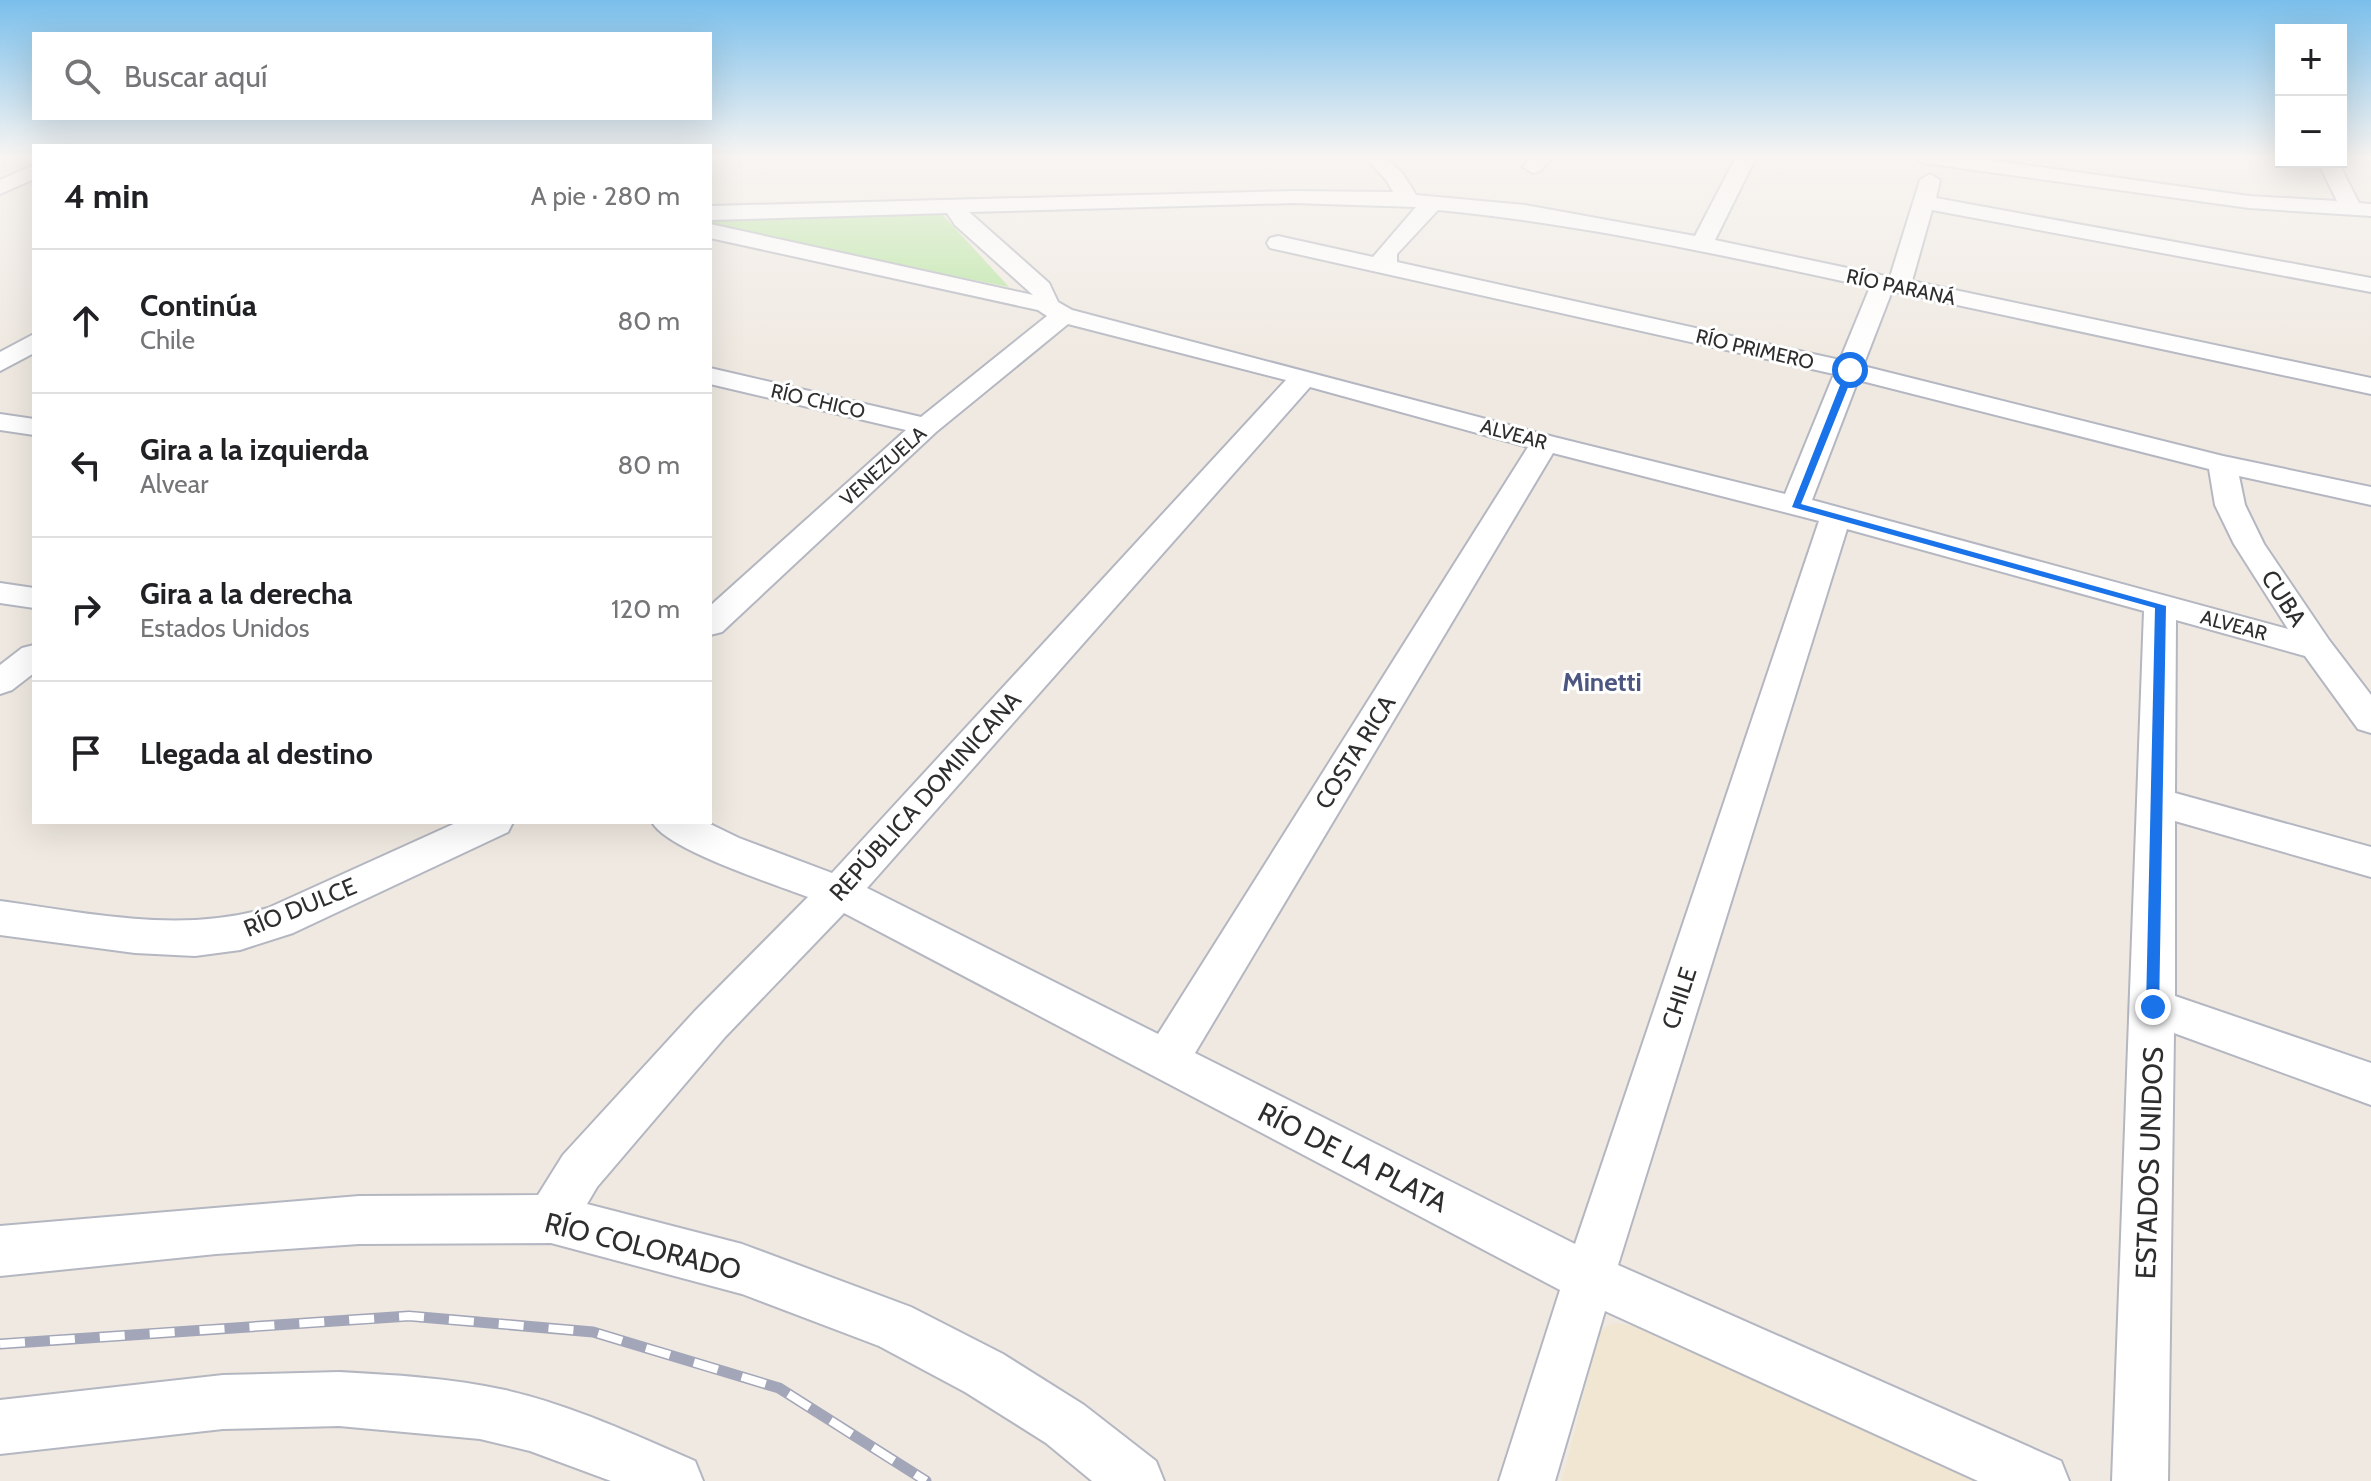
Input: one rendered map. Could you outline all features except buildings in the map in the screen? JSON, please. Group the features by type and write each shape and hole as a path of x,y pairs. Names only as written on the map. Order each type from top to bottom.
{"street":[{"path":"970,226 1041,288 1054,310"},
{"path":"1386,265 1384,258 1387,252 1411,226"},
{"name":"RÍO PARANÁ","path":"1602,226 1702,244 2371,386"},
{"path":"1702,244 1711,226"},
{"path":"1795,505 1850,370 1915,226"},
{"path":"2055,226 2371,285"},
{"name":"ALVEAR","path":"712,231 1054,310 1545,443 1795,505 2317,648"},
{"name":"RÍO PRIMERO","path":"1278,243 1850,370 2222,464 2371,496"},
{"name":"VENEZUELA","path":"712,622 1054,310"},
{"path":"0,334 32,341"},
{"path":"0,363 32,342"},
{"name":"RÍO CHICO","path":"712,376 926,426"},
{"name":"REPÚBLICA DOMINICANA","path":"551,1219 590,1159 710,1024 839,892 1304,377"},
{"path":"0,422 32,427"},
{"name":"COSTA RICA","path":"1166,1060 1545,443"},
{"name":"CUBA","path":"2222,464 2230,505 2249,544 2317,648 2371,720"},
{"name":"CHILE","path":"1527,1481 1589,1278 1836,516"},
{"path":"0,593 32,598"},
{"name":"ESTADOS UNIDOS","path":"2140,1481 2160,606"},
{"path":"0,682 32,658"},
{"path":"2157,802 2371,862"},
{"name":"RÍO DULCE","path":"0,918 135,936 195,939 240,933 279,921 490,824"},
{"name":"RÍO DE LA PLATA","path":"675,824 725,849 839,892 1589,1278 2041,1481"},
{"path":"2153,1007 2371,1084"},
{"name":"RÍO COLORADO","path":"0,1251 359,1220 551,1219 742,1269 893,1325 984,1373 1051,1415 1120,1477"},
{"path":"0,1427 254,1400 339,1399 400,1403 483,1413 563,1436 675,1481"}],"shaded area":[{"path":"1614,1323 1672,1331 1978,1481 1562,1481 1600,1330"}],"green space":[{"path":"712,226 953,226 1009,287 712,227"}],"railway":[{"path":"0,1344 409,1316 593,1332 779,1388 926,1481"}],"district":[{"name":"Minetti","path":"1602,682"}],"route":[{"path":"1850,370 1795,505 2160,606 2153,1007"}]}
